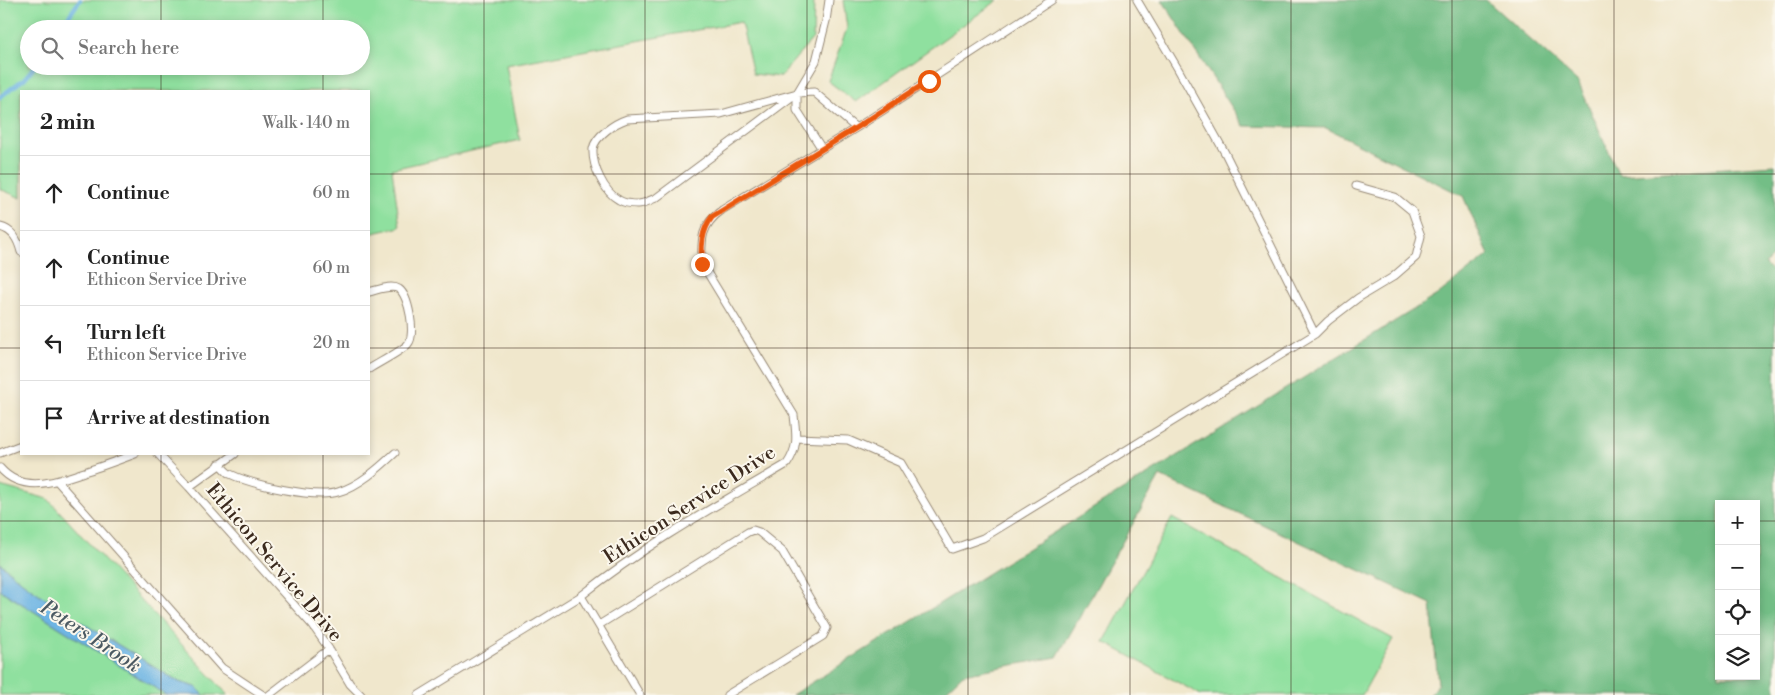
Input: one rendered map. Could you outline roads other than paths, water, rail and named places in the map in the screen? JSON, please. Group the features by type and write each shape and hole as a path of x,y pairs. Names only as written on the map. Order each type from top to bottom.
{"lane":[{"path":"829,0 816,61 797,93 656,198 640,204 626,203 614,196 610,193 597,171 594,158 593,148 597,140 619,122 627,119 721,114 797,93 814,92 856,128"},
{"name":"Ethicon Service Drive","path":"419,695 581,596 650,547 787,464 793,454 797,438 794,415 702,264 701,247 706,224 712,217 856,128 1052,0"},
{"path":"1137,0 1225,153 1315,334"},
{"path":"797,93 797,110 822,149"},
{"path":"797,438 848,440 901,463 952,549 983,538 1315,334 1328,321 1358,298 1393,277 1416,257 1421,236 1412,211 1395,197 1356,186"},
{"path":"0,226 14,234 20,249"},
{"path":"370,292 389,287 398,288 402,292 408,302 413,336 408,344 370,368"},
{"path":"0,452 20,445"},
{"path":"219,464 228,473 244,479 285,489 323,494 339,492 348,488 395,453"},
{"path":"0,468 6,475 22,482 41,484 58,482 132,455"},
{"name":"Ethicon Service Drive","path":"159,455 190,487 313,626 350,684 361,695"},
{"path":"190,487 233,455"},
{"path":"58,482 222,668 263,695"},
{"path":"599,625 748,532 753,530 759,532 782,551 827,628 823,636 727,695"},
{"path":"581,596 640,695"},
{"path":"269,695 329,649"}],"water":[{"name":"Peters Brook","path":"0,563 22,582 63,611 179,682 196,687 204,695 166,695 0,590"}],"waterway":[{"path":"66,20 80,0"},
{"path":"0,97 27,75"}]}
